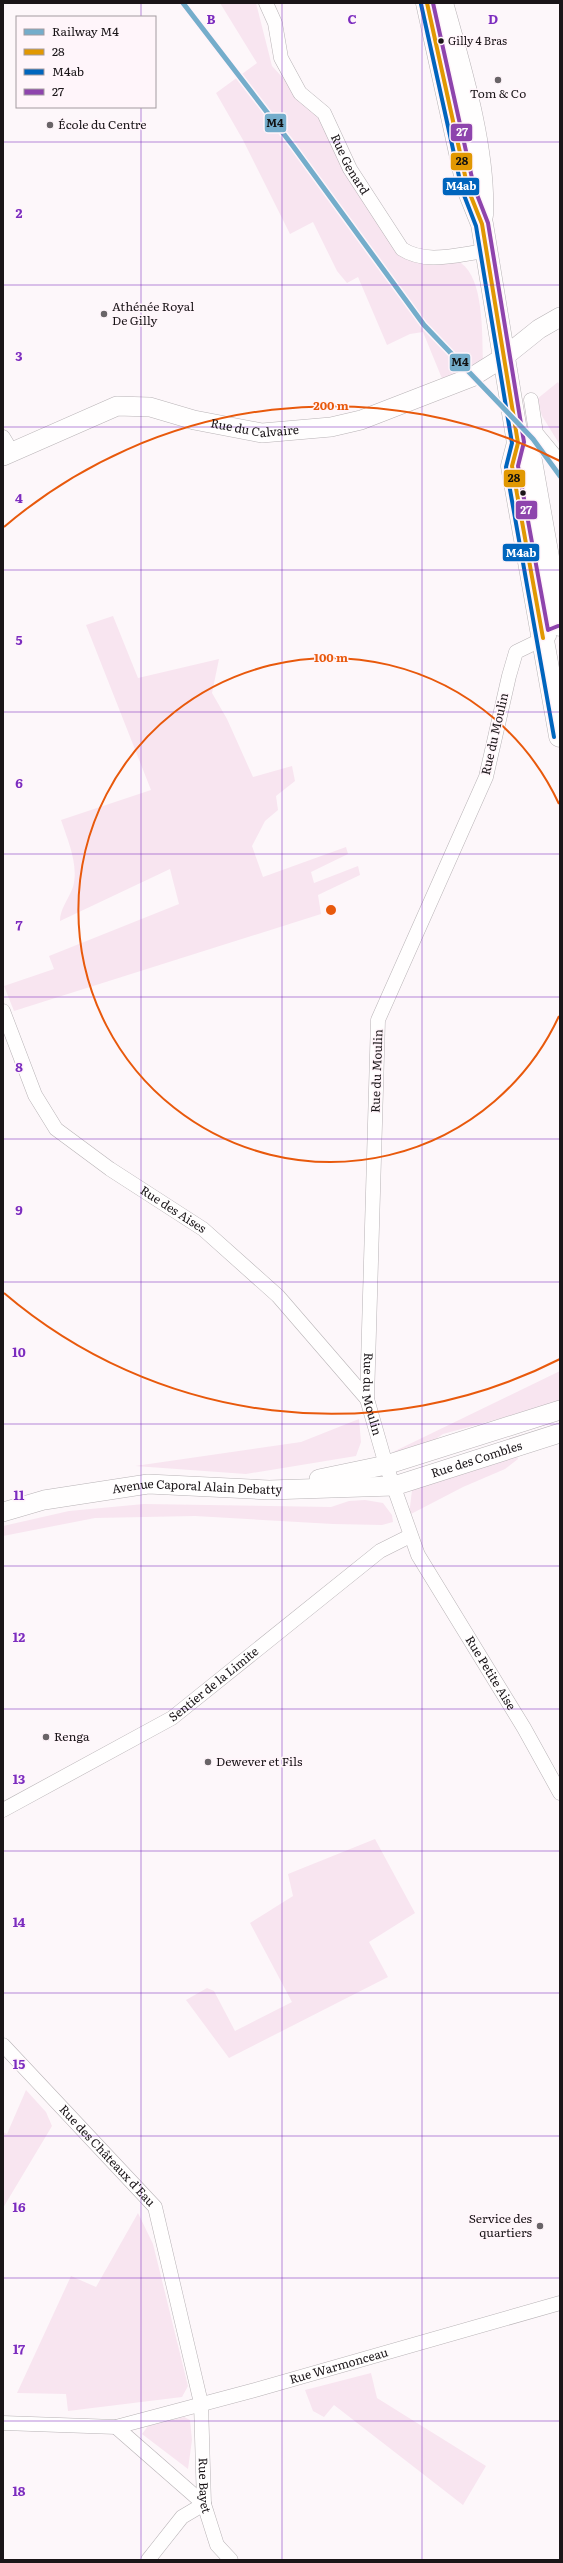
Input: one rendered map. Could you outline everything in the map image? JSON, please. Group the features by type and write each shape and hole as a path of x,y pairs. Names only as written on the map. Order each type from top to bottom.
{"main road":[{"path":"426,3 468,189 482,224"},
{"path":"442,3 461,70 483,186 482,224 518,443 512,466 552,635 560,736"},
{"name":"Rue du Calvaire","path":"6,448 117,406 150,406 194,420 262,433 331,427 360,420 472,376 504,357 539,329 560,317"},
{"path":"518,443 531,461 560,625"},
{"path":"268,1490 386,1465 560,1410"},
{"name":"Rue des Combles","path":"394,1486 560,1433"},
{"name":"Avenue Caporal Alain Debatty","path":"3,1512 44,1500 148,1484 268,1490 394,1486"}],"street":[{"name":"Rue Genard","path":"266,3 275,22 281,58 300,93 324,113 350,169 402,250 413,256 434,259 486,252"},
{"path":"530,400 536,433 560,462"},
{"name":"Rue du Moulin","path":"418,1555 386,1465 367,1399 378,1020 486,777 509,676 516,652 552,635"},
{"name":"Rue des Aises","path":"3,1011 35,1095 56,1129 110,1169 204,1229 278,1296 367,1399"},
{"name":"Sentier de la Limite","path":"3,1810 172,1718 380,1551 410,1536"},
{"name":"Rue Petite Aise","path":"418,1555 524,1728 560,1793"},
{"name":"Rue des Châteaux d'Eau","path":"3,2045 155,2207 201,2403"},
{"name":"Rue Warmonceau","path":"3,2424 116,2427 201,2403 255,2390 560,2303"},
{"name":"Rue Bayet","path":"201,2403 204,2504 217,2545 231,2560"},
{"path":"116,2427 204,2504 182,2517 148,2560"}],"shaded area":[{"path":"220,3 256,3 272,66 331,130 409,254 450,258 461,263 469,271 478,294 482,322 483,360 464,373 443,381 423,332 410,334 387,345 358,277 347,283 337,271 313,222 290,234 243,140 216,93 257,63"},
{"path":"558,382 560,386 560,445 542,416 537,399"},
{"path":"113,616 138,678 219,659 212,693 227,719 253,777 292,766 295,781 276,796 278,810 265,821 252,846 263,877 346,847 348,854 311,872 314,883 358,866 360,875 318,895 321,914 14,1011 4,986 54,969 49,956 179,904 170,869 60,921 63,908 73,887 75,870 72,853 61,820 151,790 86,625"},
{"path":"560,1371 560,1402 443,1434 427,1445 397,1455 393,1452"},
{"path":"359,1419 361,1442 356,1456 246,1474 135,1466 301,1442"},
{"path":"517,1452 518,1459 505,1469 463,1487 409,1515 413,1482"},
{"path":"365,1500 383,1503 392,1515 393,1522 382,1525 333,1524 195,1516 95,1518 3,1536 3,1526 69,1511 144,1504 331,1507 349,1501"},
{"path":"375,1839 415,1913 369,1942 388,1977 229,2058 186,2000 207,1988 214,1991 235,2031 292,2002 250,1923 293,1896 288,1874"},
{"path":"26,2090 46,2112 52,2126 3,2208 3,2132 7,2134"},
{"path":"138,2213 153,2244 188,2386 182,2397 68,2411 66,2394 17,2393 71,2276 96,2287"},
{"path":"371,2373 377,2398 486,2466 463,2505 334,2405 324,2417 313,2411 305,2390"},
{"path":"184,2417 190,2420 192,2440 188,2469 142,2434 148,2426"}],"rail line":[{"name":"M4","path":"183,3 293,146 424,325 533,439 560,476"}],"transit line":[{"name":"28","path":"427,3 468,189 482,224 518,443 512,466 543,638"},
{"name":"27","path":"433,3 474,187 488,223 524,442 518,466 548,630 558,626"},
{"name":"M4ab","path":"421,4 462,190 476,226 512,443 506,467 554,737"}],"place":[{"name":"Gilly 4 Bras","path":"441,41"},
{"name":"Tom & Co","path":"498,80"},
{"name":"École du Centre","path":"50,125"},
{"name":"Athénée Royal De Gilly","path":"104,314"},
{"name":"Renga","path":"46,1737"},
{"name":"Dewever et Fils","path":"208,1762"},
{"name":"Service des quartiers","path":"540,2226"}]}
